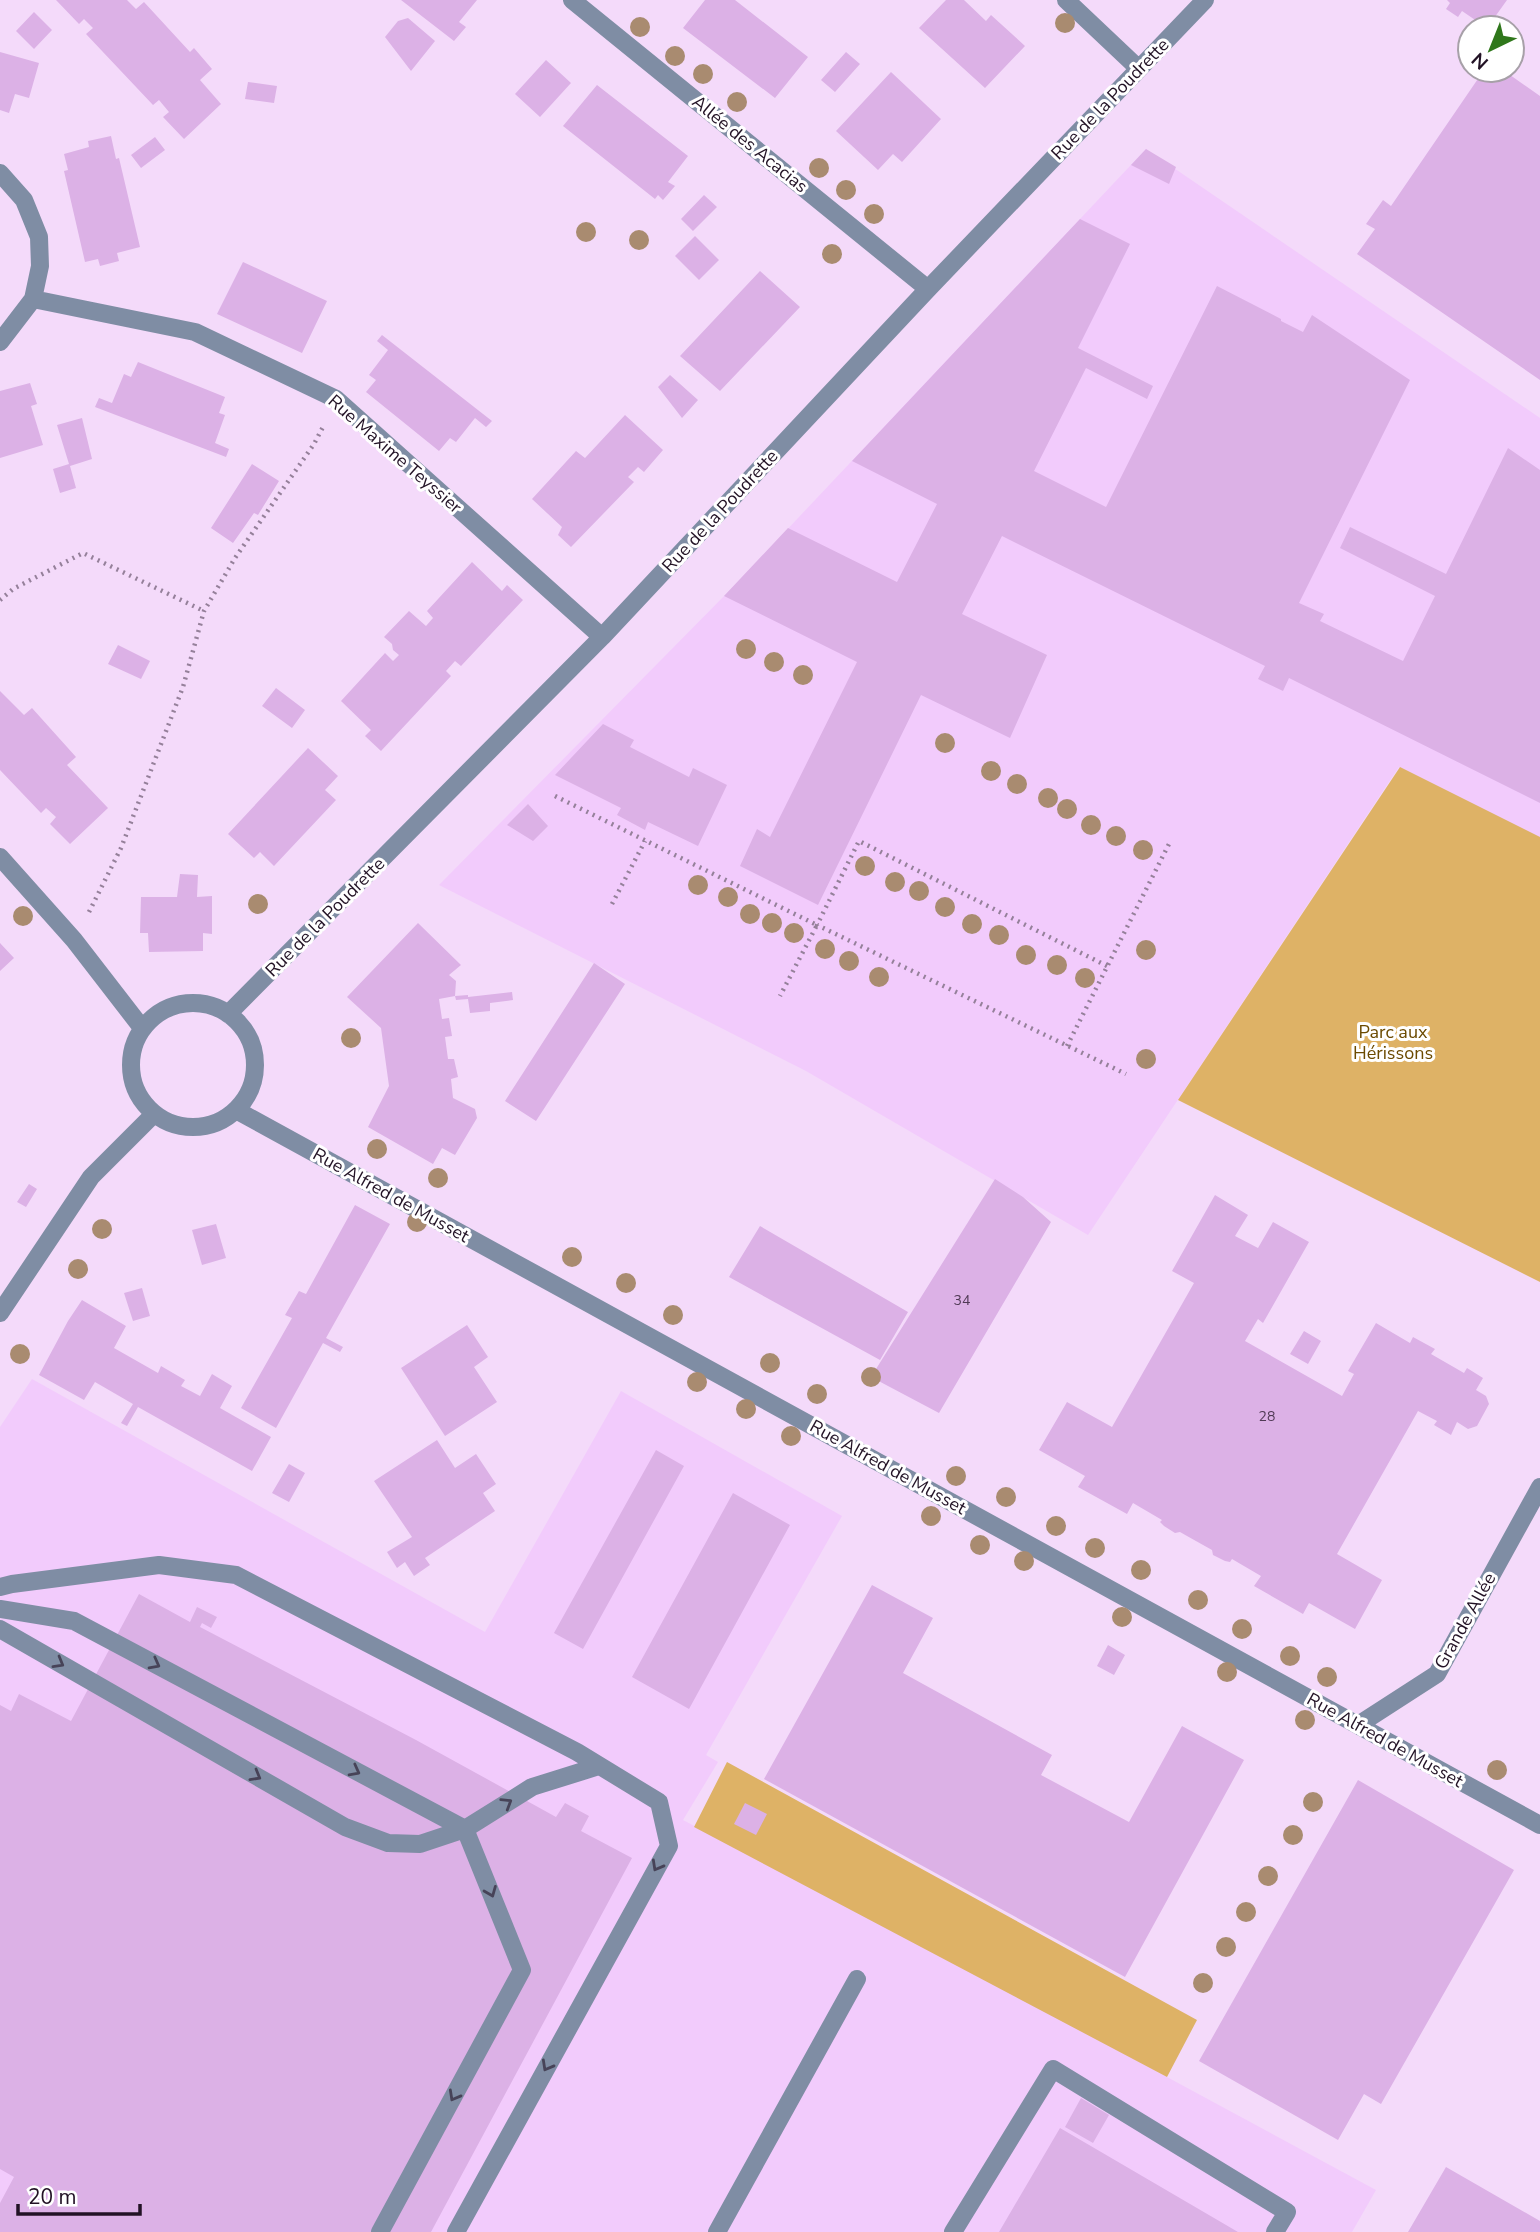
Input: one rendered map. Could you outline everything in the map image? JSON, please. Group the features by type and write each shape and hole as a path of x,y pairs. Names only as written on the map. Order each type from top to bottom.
{"street":[{"name":"Allée des Acacias","path":"572,0 928,289"},
{"path":"1066,0 1138,68"},
{"name":"Rue de la Poudrette","path":"228,1014 602,637 928,289 1205,0"},
{"path":"0,173 24,201 39,237 40,266 33,299 0,342"},
{"name":"Rue Maxime Teyssier","path":"33,299 195,332 336,400 602,637"},
{"path":"0,856 74,940 142,1028"},
{"path":"182,1004 211,1005 228,1014 241,1026 250,1042 254,1060 254,1078 236,1110 222,1121 187,1128 154,1114 141,1100 133,1083 130,1064 133,1045 142,1028 156,1015 182,1004"},
{"name":"Rue Alfred de Musset","path":"236,1110 1540,1825"},
{"path":"0,1313 91,1177 154,1114"},
{"name":"Grande Allée","path":"1358,1725 1437,1674 1535,1509 1540,1487"},
{"path":"0,1587 159,1565 236,1575 577,1752 659,1802 669,1846 456,2232"},
{"path":"0,1609 74,1621 465,1829 522,1970 380,2232"},
{"path":"0,1629 345,1827 388,1843 420,1844 465,1829 532,1787 598,1766"},
{"path":"717,2232 857,1979"},
{"path":"953,2232 1053,2069 1287,2212 1275,2232"}],"path":[{"path":"74,940 121,848 183,687 204,611 235,558 314,444 336,400"},
{"path":"0,600 13,589 83,552 204,611"},
{"path":"555,796 1126,1074"},
{"path":"612,904 645,841"},
{"path":"780,996 859,841 1107,966"},
{"path":"1067,1046 1169,844"}],"shaded area":[{"path":"1146,149 1540,418 1540,838 1399,767 1088,1235 806,1071 439,885 733,587"},
{"path":"32,1379 485,1632 621,1391 842,1516 706,1755 718,1762 683,1820 1376,2190 1352,2232 0,2232 0,1427"}],"green space":[{"name":"Parc aux Hérissons","path":"1400,767 1540,837 1540,1282 1178,1100"},
{"path":"727,1762 1197,2020 1167,2077 694,1827"}],"building":[{"path":"56,0 127,0 136,9 144,2 190,52 194,48 212,69 200,80 221,104 184,139 163,117 169,112 159,100 153,105 86,34 93,28 84,19 79,24"},
{"path":"401,0 477,0 459,22 466,27 454,41"},
{"path":"705,0 735,0 808,57 775,98 683,28"},
{"path":"946,0 964,0 986,21 991,15 1025,46 985,88 919,28"},
{"path":"1447,0 1507,0 1497,14 1466,14 1462,11 1456,16 1446,9 1450,3"},
{"path":"34,12 52,30 34,49 16,31"},
{"path":"408,18 435,41 411,71 385,37 398,21"},
{"path":"0,52 39,63 29,98 15,94 9,113 0,110"},
{"path":"846,52 860,64 835,92 821,80"},
{"path":"546,60 571,83 540,117 515,94"},
{"path":"891,72 941,119 902,162 893,154 878,170 836,131"},
{"path":"248,82 277,86 274,103 245,99"},
{"path":"1474,84 1523,84 1540,96 1540,380 1357,254 1375,229 1366,224 1383,200 1391,206"},
{"path":"597,85 688,156 668,182 675,186 663,200 658,195 655,199 563,126"},
{"path":"111,136 116,159 119,158 140,247 117,253 119,261 100,266 98,259 85,262 64,171 68,170 64,154 89,147 88,141"},
{"path":"155,137 165,150 141,168 131,155"},
{"path":"1146,149 1176,167 1169,184 1131,165"},
{"path":"704,195 717,207 693,231 681,219"},
{"path":"1080,219 1130,244 1078,348 1153,386 1147,399 1086,368 1034,471 1106,507 1217,286 1303,332 1312,315 1410,380 1299,603 1324,614 1320,621 1403,661 1435,596 1340,548 1350,527 1446,574 1508,448 1540,470 1540,803 1289,678 1283,691 1258,679 1265,666 1002,536 962,614 1047,655 1010,738 921,695 818,905 740,866 757,829 770,837 857,662 724,596 788,528 897,582 937,504 852,461"},
{"path":"695,236 719,260 699,280 675,256"},
{"path":"243,262 327,301 302,353 217,314"},
{"path":"760,271 800,307 720,391 680,356"},
{"path":"382,335 492,421 486,427 475,418 456,442 450,438 439,451 366,392 376,380 369,375 388,350 377,341"},
{"path":"138,362 225,397 219,413 225,415 215,443 229,449 226,457 95,407 99,398 112,403 124,374 131,377"},
{"path":"670,375 698,400 682,418 658,387"},
{"path":"30,383 37,404 31,406 43,445 0,458 0,391"},
{"path":"625,415 663,450 644,472 638,467 628,477 634,482 571,547 558,535 562,527 532,499 576,451 585,458"},
{"path":"82,418 92,459 70,466 76,488 60,493 53,469 69,464 57,425"},
{"path":"252,464 279,481 258,515 254,513 233,543 211,528"},
{"path":"472,562 502,591 507,585 523,600 461,666 455,661 446,671 451,676 381,751 365,736 371,730 341,701 385,653 393,661 399,655 384,637 409,611 426,626 433,618 427,611"},
{"path":"118,645 150,661 141,679 108,664"},
{"path":"276,688 305,710 292,728 262,706"},
{"path":"0,691 24,715 32,708 76,757 67,765 108,808 70,844 50,824 56,817 46,808 41,813 0,770"},
{"path":"603,724 634,740 630,747 689,777 693,768 727,785 698,846 648,822 645,830 617,815 621,808 555,775"},
{"path":"308,748 338,776 325,790 336,800 274,866 260,852 254,858 228,834"},
{"path":"528,804 548,826 533,841 507,825"},
{"path":"180,874 198,875 197,897 212,896 212,934 203,933 203,951 149,952 148,933 140,933 141,897 177,897"},
{"path":"418,923 461,965 449,975 456,981 455,996 439,999 442,1019 449,1018 452,1036 445,1037 448,1059 454,1059 458,1077 451,1079 453,1098 475,1109 477,1118 455,1155 442,1148 433,1164 368,1127 389,1086 381,1028 347,997"},
{"path":"0,943 14,958 0,971"},
{"path":"594,963 625,984 536,1121 505,1101"},
{"path":"512,992 513,1000 490,1003 490,1011 470,1013 468,999 456,1000 455,996 468,997"},
{"path":"995,1179 1023,1197 1051,1222 939,1413 871,1377"},
{"path":"29,1184 37,1189 26,1207 17,1202"},
{"path":"1215,1195 1248,1215 1235,1236 1258,1248 1273,1222 1309,1242 1263,1323 1258,1319 1245,1341 1342,1396 1354,1374 1348,1371 1376,1323 1410,1343 1413,1337 1435,1349 1431,1354 1464,1373 1467,1368 1483,1378 1476,1390 1486,1396 1489,1404 1477,1426 1468,1429 1457,1422 1451,1435 1434,1425 1437,1421 1418,1411 1337,1554 1382,1580 1355,1629 1309,1603 1303,1614 1254,1586 1261,1576 1232,1559 1230,1562 1225,1561 1213,1555 1212,1550 1180,1532 1175,1533 1160,1522 1162,1520 1133,1503 1127,1514 1078,1487 1085,1476 1039,1450 1067,1402 1112,1427 1194,1283 1172,1271"},
{"path":"355,1205 390,1224 326,1338 343,1347 340,1352 323,1343 276,1428 241,1408 292,1318 285,1315 299,1291 306,1294"},
{"path":"216,1224 226,1258 202,1265 192,1230"},
{"path":"760,1226 908,1312 880,1360 729,1277"},
{"path":"142,1288 150,1316 133,1321 124,1293"},
{"path":"82,1300 126,1326 114,1348 158,1373 161,1366 185,1380 181,1386 200,1396 212,1374 232,1386 220,1408 271,1437 252,1471 138,1407 127,1426 121,1423 133,1404 95,1382 84,1400 39,1375"},
{"path":"467,1325 488,1357 474,1367 497,1402 445,1436 401,1368"},
{"path":"1304,1331 1321,1341 1308,1364 1290,1354"},
{"path":"437,1440 455,1468 476,1454 496,1484 483,1493 495,1511 425,1558 430,1565 414,1576 405,1562 397,1568 387,1552 412,1537 374,1481"},
{"path":"656,1450 684,1466 583,1649 554,1633"},
{"path":"289,1464 305,1473 289,1502 272,1493"},
{"path":"733,1493 790,1525 689,1709 632,1677"},
{"path":"872,1585 933,1618 903,1673 1052,1755 1041,1775 1129,1822 1182,1726 1244,1760 1125,1977 764,1779"},
{"path":"139,1594 190,1622 197,1607 217,1617 211,1628 202,1623 200,1627 556,1817 565,1803 589,1816 581,1831 632,1858 431,2232 0,2232 0,2203 14,2177 0,2169 0,1705 11,1711 19,1694 71,1721"},
{"path":"1108,1645 1125,1655 1114,1675 1097,1666"},
{"path":"1358,1780 1514,1870 1381,2104 1364,2094 1338,2140 1199,2061"},
{"path":"745,1803 767,1814 756,1835 734,1824"},
{"path":"1081,2098 1109,2115 1093,2143 1065,2127"},
{"path":"1060,2128 1238,2232 999,2232"},
{"path":"1446,2167 1540,2221 1540,2232 1408,2232"}]}
